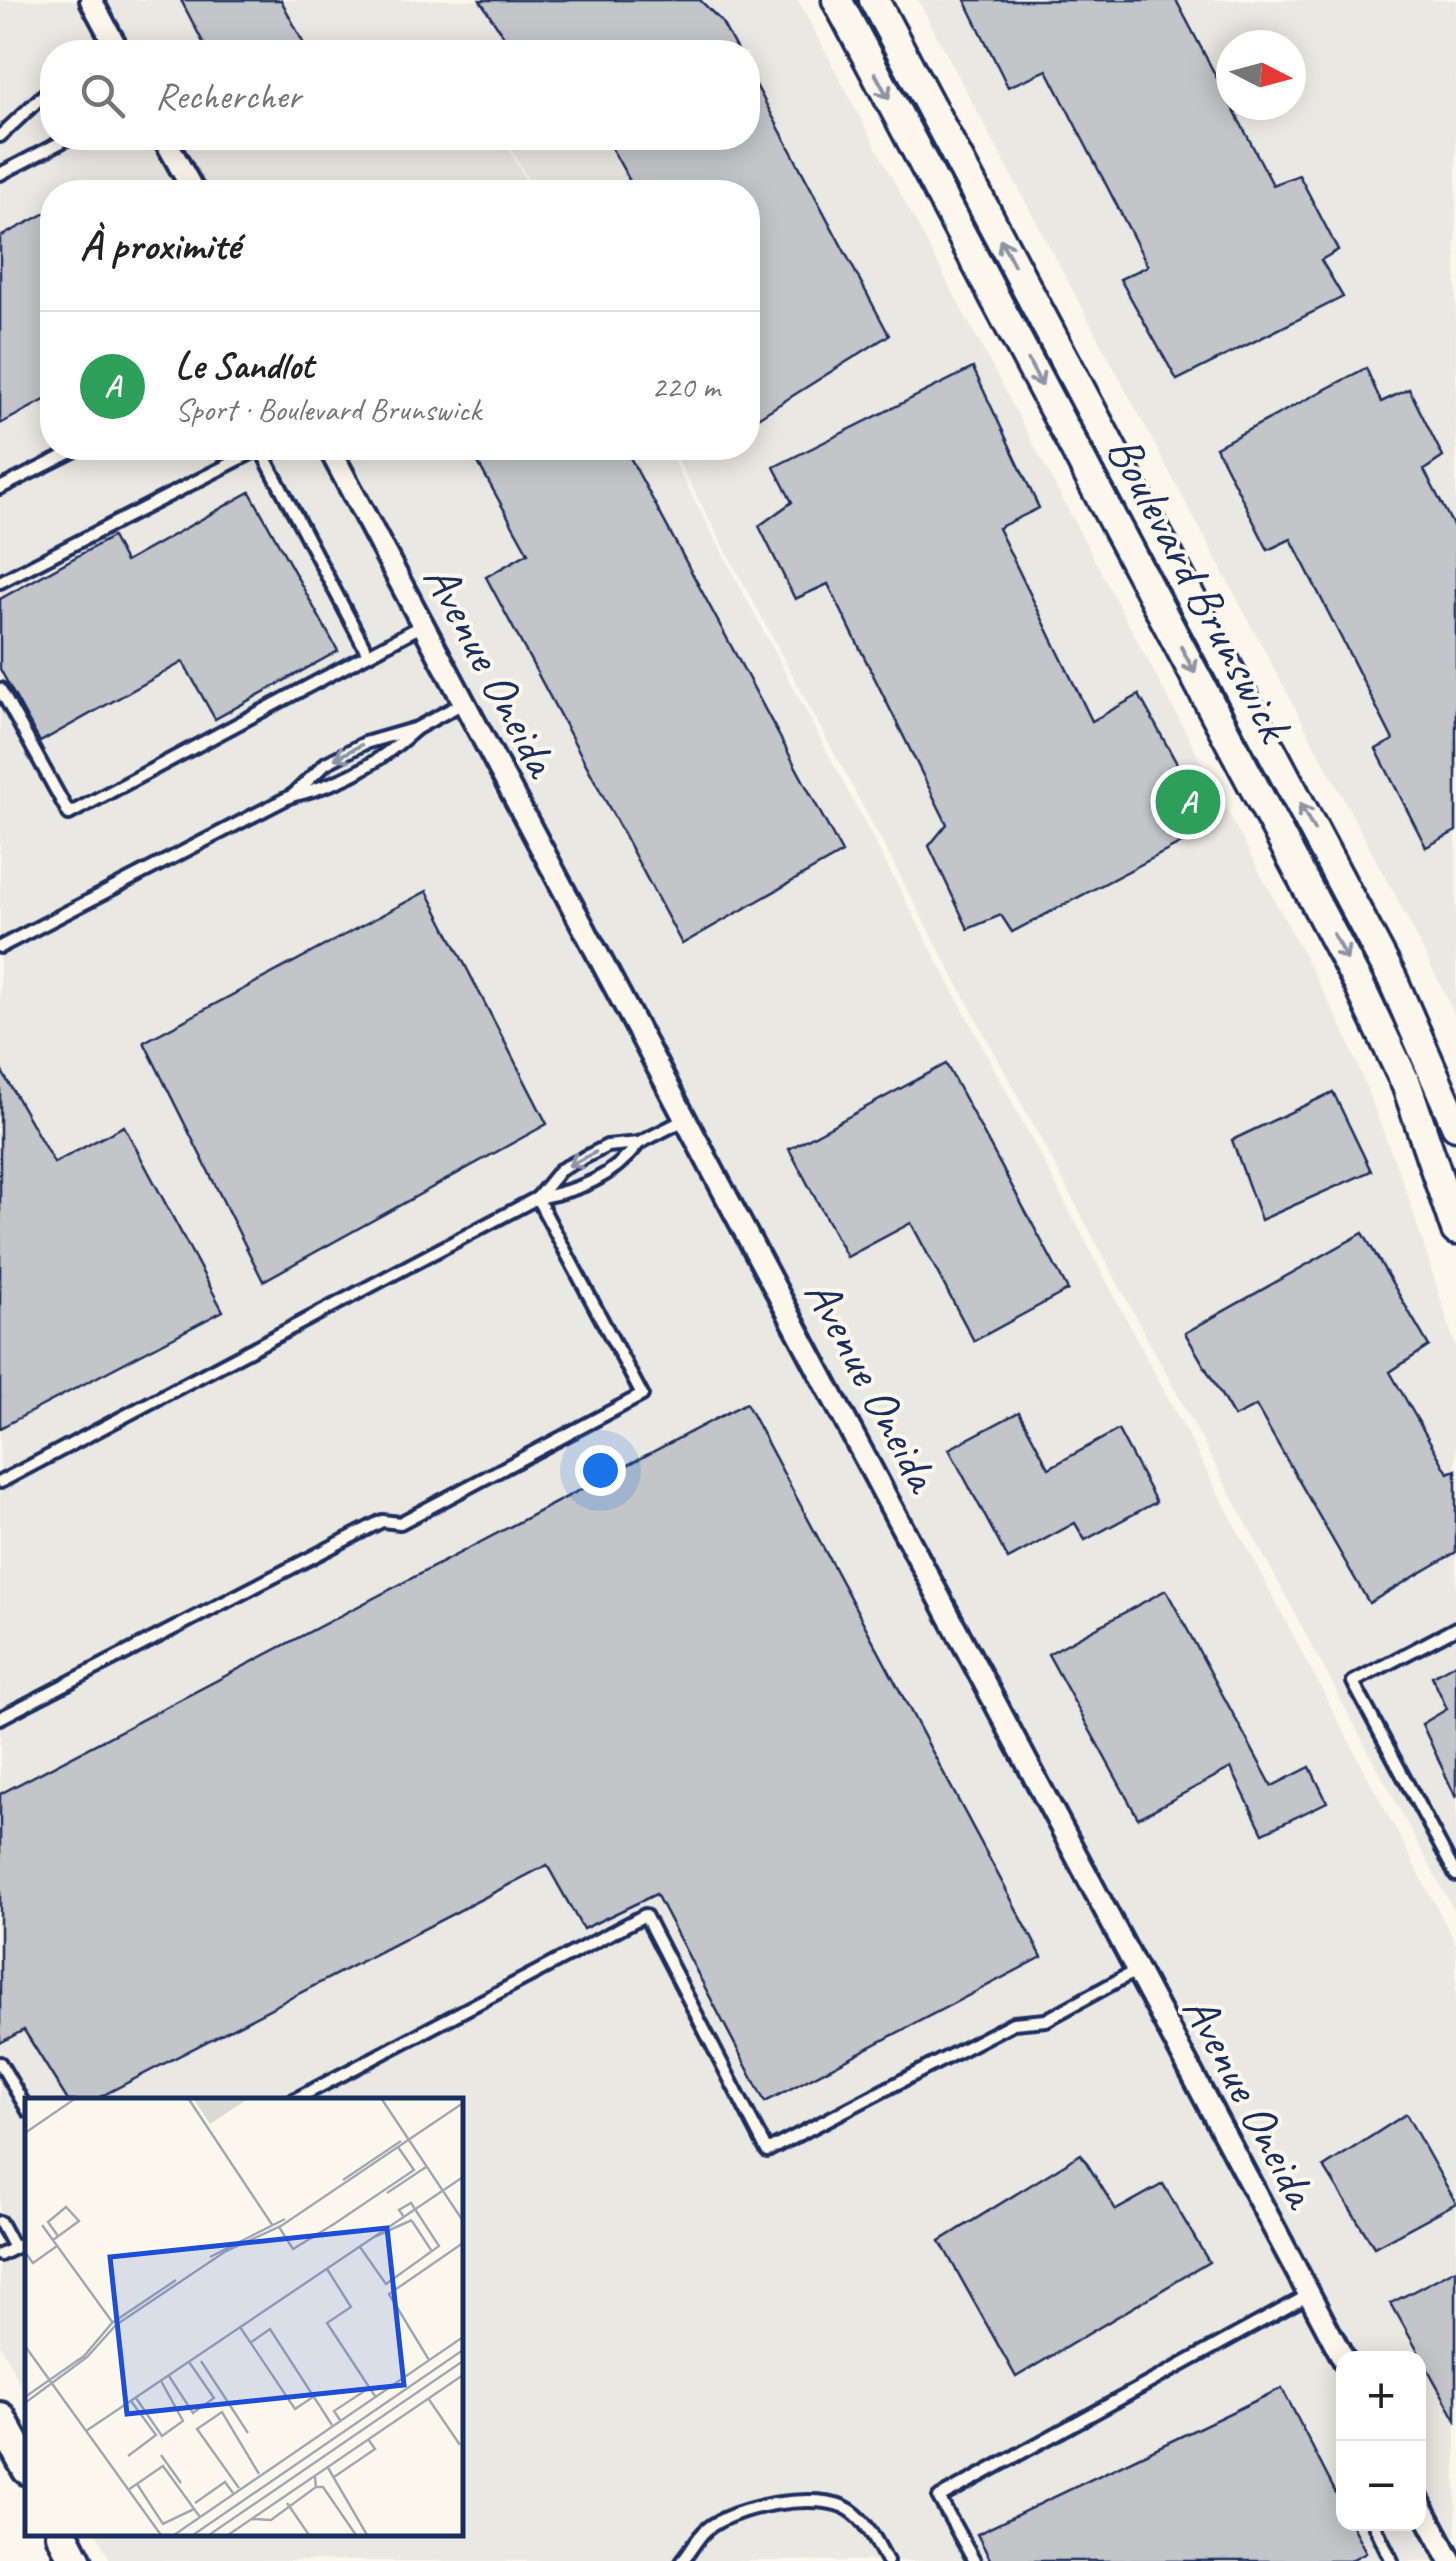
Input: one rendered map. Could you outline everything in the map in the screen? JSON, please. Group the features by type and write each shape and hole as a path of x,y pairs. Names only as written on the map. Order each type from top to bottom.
{"main road":[{"path":"0,2418 25,2464"},
{"path":"63,2536 76,2561"}],"street":[{"path":"92,0 111,40"},
{"name":"Boulevard Brunswick","path":"836,0 1360,985 1407,1086 1456,1230"},
{"name":"Boulevard Brunswick","path":"874,0 1392,978 1456,1125"},
{"path":"171,150 187,180"},
{"name":"Avenue Oneida","path":"335,460 1339,2351"},
{"path":"1426,2515 1450,2561"}],"lane":[{"path":"0,136 40,98"},
{"path":"0,174 46,150"},
{"path":"0,488 56,460"},
{"path":"0,582 237,460"},
{"path":"266,460 368,654"},
{"path":"0,689 69,814 423,625"},
{"path":"291,796 326,764 347,752 417,728 464,703"},
{"path":"0,947 291,796 336,785 376,764 417,728"},
{"path":"537,1198 560,1170 607,1146 638,1144 686,1119"},
{"path":"0,1482 537,1198 575,1191 619,1168 638,1144"},
{"path":"0,1718 382,1520 400,1523 642,1395 537,1198"},
{"path":"1456,1628 1353,1682 1456,1875"},
{"path":"298,2098 645,1916 767,2151 1013,2023 1046,2020 1137,1970"},
{"path":"0,2063 25,2106"},
{"path":"0,2222 14,2248"},
{"path":"0,2255 25,2242"},
{"path":"974,2561 939,2498 1309,2296"},
{"path":"682,2561 709,2526 724,2519 810,2500 848,2508 860,2518 887,2561"},
{"path":"1377,2531 1392,2561"}],"shaded area":[{"path":"0,0 798,0 1345,1033 1407,1193 1456,1347 1456,1915 677,460 760,460 760,180 528,180 512,150 760,150 760,40 40,40 40,150 509,150 526,180 40,180 40,460 673,460 1456,1944 1456,2561 111,2561 98,2536 462,2536 462,2098 25,2098 25,2394 0,2344"},
{"path":"918,0 1456,0 1456,1017 1407,918"}],"building":[{"path":"181,0 281,0 302,40 202,40"},
{"path":"480,0 700,0 721,21 731,40 506,40"},
{"path":"965,0 1176,0 1216,76 1216,120 1239,120 1273,185 1299,175 1338,250 1321,260 1343,297 1177,380 1120,279 1148,266 1047,70 1008,87"},
{"path":"760,93 889,335 760,416 760,180 629,180 613,150 760,150"},
{"path":"40,216 40,402 0,424 0,237"},
{"path":"973,368 1039,508 998,528 1092,721 1139,695 1212,827 1012,932 1001,915 968,929 929,846 947,824 828,584 795,599 759,526 792,502 774,467"},
{"path":"1366,368 1381,402 1409,389 1443,457 1424,470 1456,531 1456,831 1426,847 1376,749 1393,740 1291,539 1268,550 1216,447"},
{"path":"477,460 631,460 842,853 682,944 486,577 528,553"},
{"path":"250,492 338,651 215,719 183,662 40,742 0,669 0,599 112,537 125,562"},
{"path":"427,891 547,1124 263,1281 144,1042"},
{"path":"946,1064 1068,1290 974,1341 911,1223 847,1257 789,1149"},
{"path":"0,1068 54,1163 124,1126 223,1311 0,1428"},
{"path":"1333,1092 1371,1171 1261,1220 1232,1140"},
{"path":"1363,1233 1429,1346 1390,1372 1448,1473 1456,1470 1456,1552 1369,1603 1256,1406 1234,1417 1185,1333"},
{"path":"746,1403 1042,1957 765,2102 656,1894 583,1929 547,1865 98,2098 66,2098 24,2030 0,2043 0,1794"},
{"path":"1019,1412 1049,1468 1118,1430 1156,1502 1085,1540 1075,1523 1008,1559 949,1449"},
{"path":"1166,1590 1272,1786 1310,1767 1327,1802 1263,1833 1231,1768 1138,1818 1048,1654"},
{"path":"1456,1663 1456,1798 1422,1724 1447,1709 1432,1676"},
{"path":"1406,2114 1456,2203 1374,2247 1324,2167"},
{"path":"1081,2154 1116,2210 1163,2184 1209,2262 1016,2377 940,2241"},
{"path":"1456,2269 1456,2420 1426,2366 1426,2351 1418,2351 1391,2303"},
{"path":"1282,2388 1336,2493 1336,2531 1355,2531 1366,2552 1349,2561 991,2561 977,2534"}],"place":[{"name":"Le Sandlot","path":"1188,802"}]}
